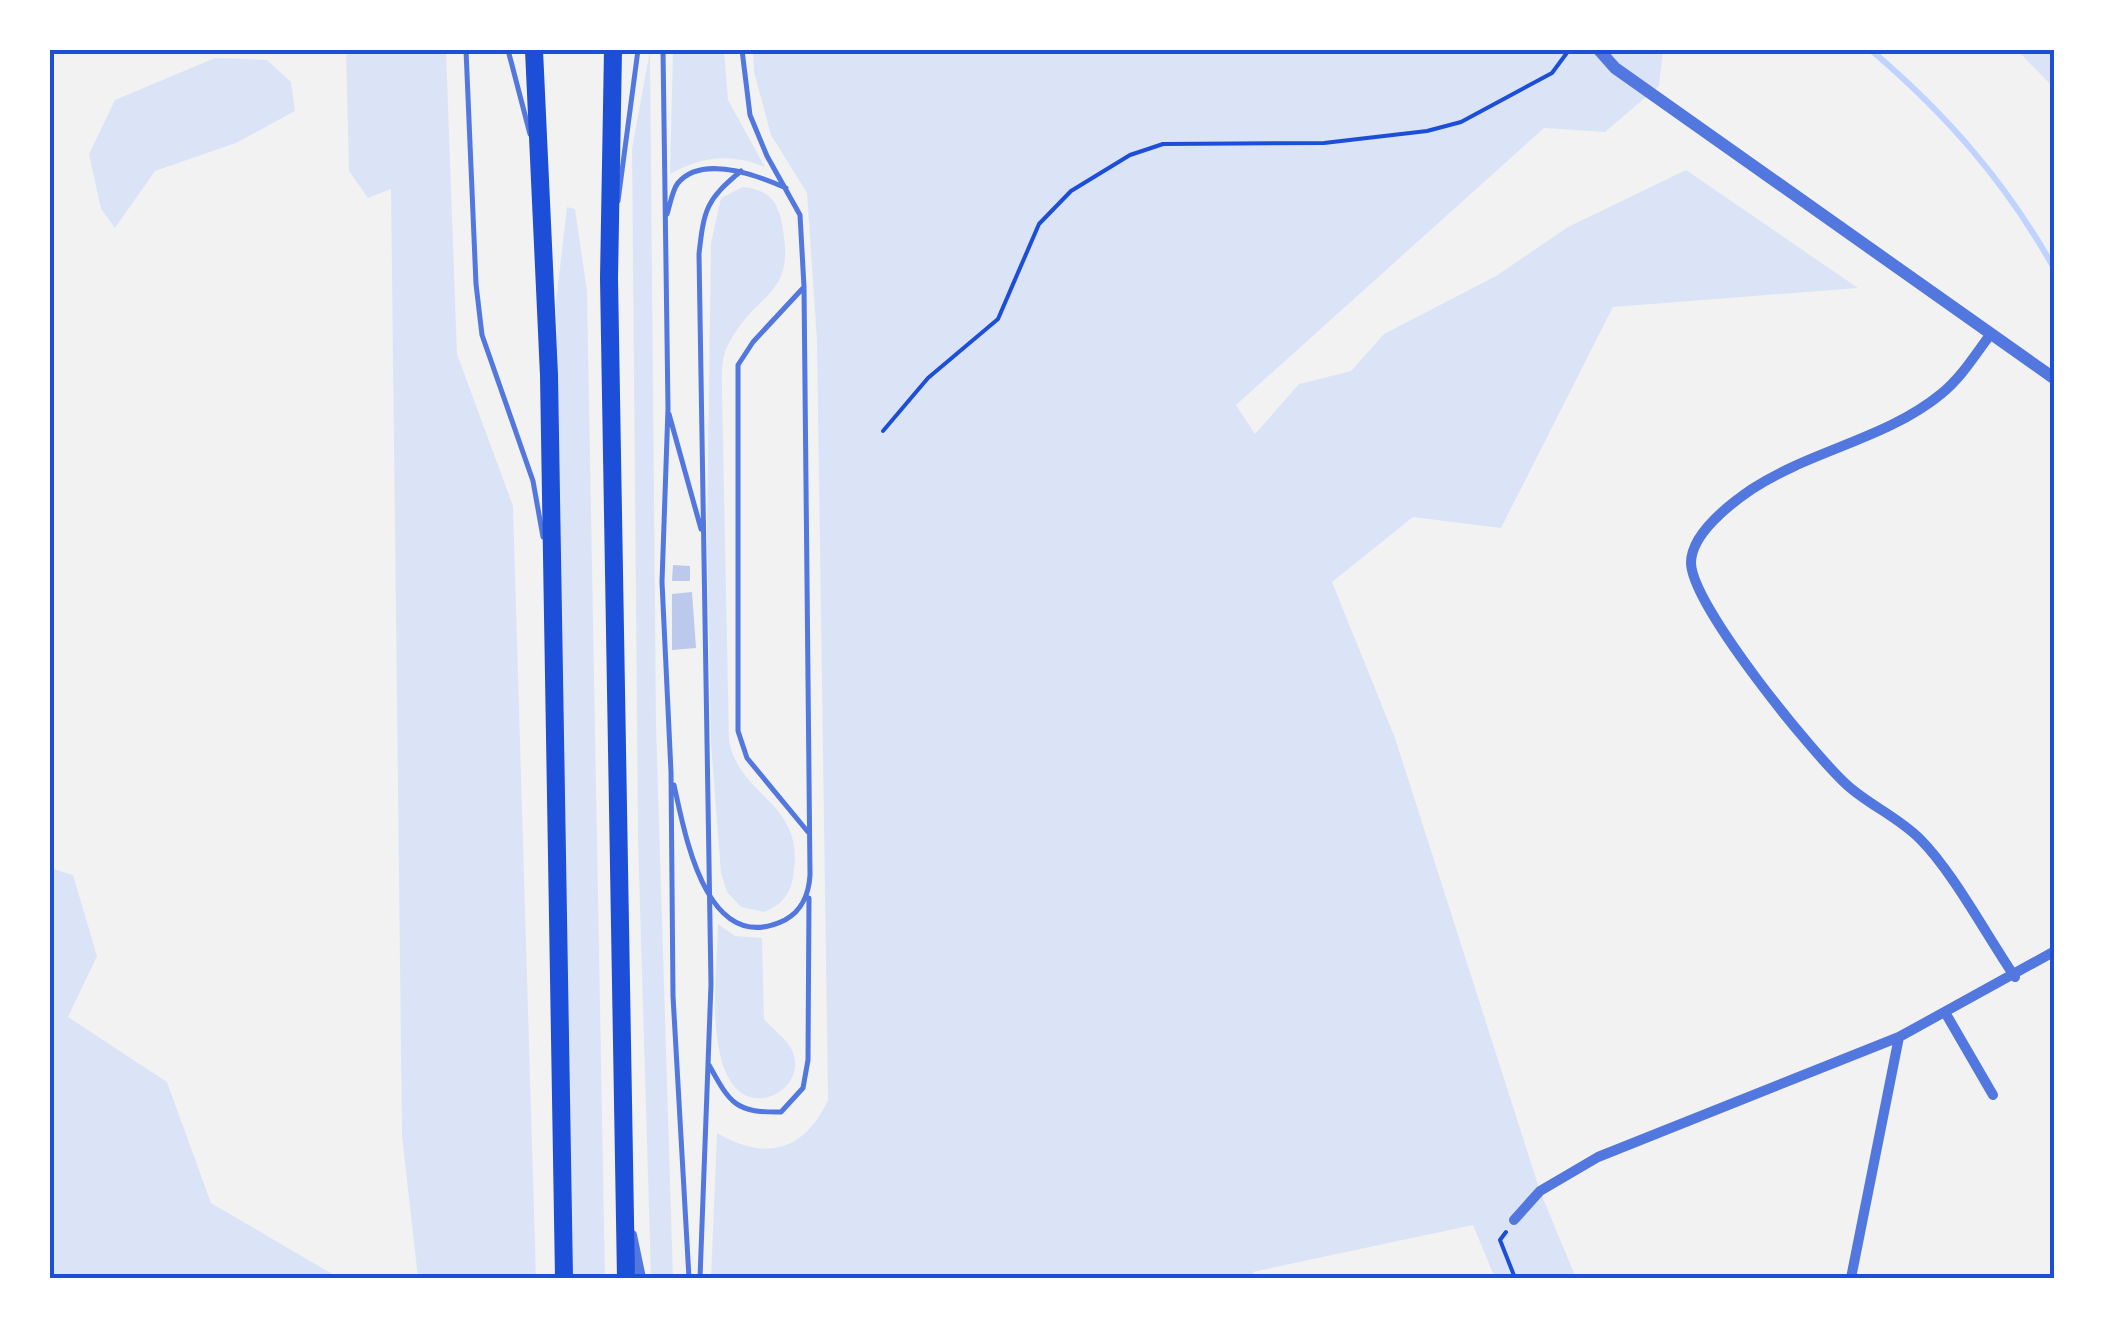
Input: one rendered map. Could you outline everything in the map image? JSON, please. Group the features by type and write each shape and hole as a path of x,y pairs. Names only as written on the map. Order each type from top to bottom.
{"highway":[{"path":"534,50 542,178 557,743 564,1278"},
{"path":"612,50 608,278 626,1278"}],"street":[{"path":"1598,50 1615,68 2055,379"},
{"path":"1990,335 1943,392 1911,415 1790,468 1750,490 1702,536 1691,563 1696,587 1706,606 1832,771 1924,842 2014,977"},
{"path":"1514,1220 1540,1192 1598,1157 1899,1037 2055,952"},
{"path":"1946,1014 1993,1095"},
{"path":"1850,1278 1899,1037"},
{"path":"626,1208 641,1278"}],"lane":[{"path":"466,50 476,284 482,335 533,481 550,572"},
{"path":"508,50 542,178"},
{"path":"608,278 638,50"},
{"path":"663,50 668,408 662,582 671,772 674,996 688,1278"},
{"path":"708,1063 728,1099 750,1112 781,1112 803,1088 808,1060 810,834 800,215 750,115 742,50"},
{"path":"666,217 677,184 697,171 741,171 786,188"},
{"path":"700,1278 710,898 699,254 703,214 712,195 741,171"},
{"path":"804,287 738,365 738,731 747,758 810,834"},
{"path":"668,408 703,537"},
{"path":"671,772 691,861 710,898 740,924 767,926 788,918 809,894"}],"path":[{"path":"883,431 928,378 998,318 1039,224 1071,190 1130,155 1163,144 1324,143 1427,131 1461,122 1552,72 1569,50"},
{"path":"1514,1220 1500,1240 1515,1278"}],"shaded area":[{"path":"346,50 446,50 457,354 513,506 536,1278 418,1278 402,1136 391,189 368,198 349,171"},
{"path":"650,50 656,724 673,1278 651,1278 638,839 632,149"},
{"path":"673,50 724,50 728,100 765,167 717,158 670,174"},
{"path":"753,50 1663,50 1659,86 1605,132 1544,128 1236,405 1255,434 1299,384 1351,371 1384,334 1496,276 1568,227 1686,170 1858,288 1613,307 1501,528 1413,517 1332,582 1395,738 1540,1191 1576,1278 1495,1278 1473,1225 1253,1272 1257,1278 711,1278 717,1133 751,1147 781,1146 807,1131 828,1100 817,341 807,193 771,135 754,72"},
{"path":"2017,50 2055,50 2055,89"},
{"path":"215,58 267,60 291,82 295,111 236,143 155,171 115,228 101,209 89,154 115,100"},
{"path":"743,187 763,192 772,200 779,211 785,245 780,279 729,343 722,372 729,741 745,775 780,814 794,847 789,891 782,901 764,912 741,907 727,892 721,873 711,744 707,526 711,243 721,198"},
{"path":"567,207 575,209 587,291 605,1278 571,1278 556,302"},
{"path":"50,868 73,875 97,956 68,1017 167,1082 211,1203 339,1278 50,1278"},
{"path":"718,924 735,936 762,938 764,1019 791,1048 795,1061 788,1084 768,1097 744,1095 725,1071 716,1031"}],"building":[{"path":"673,565 690,566 690,581 672,581"},
{"path":"692,592 696,648 672,650 672,594"}],"waterway":[{"path":"1871,50 1925,99 1973,151 2016,208 2055,270"}]}
